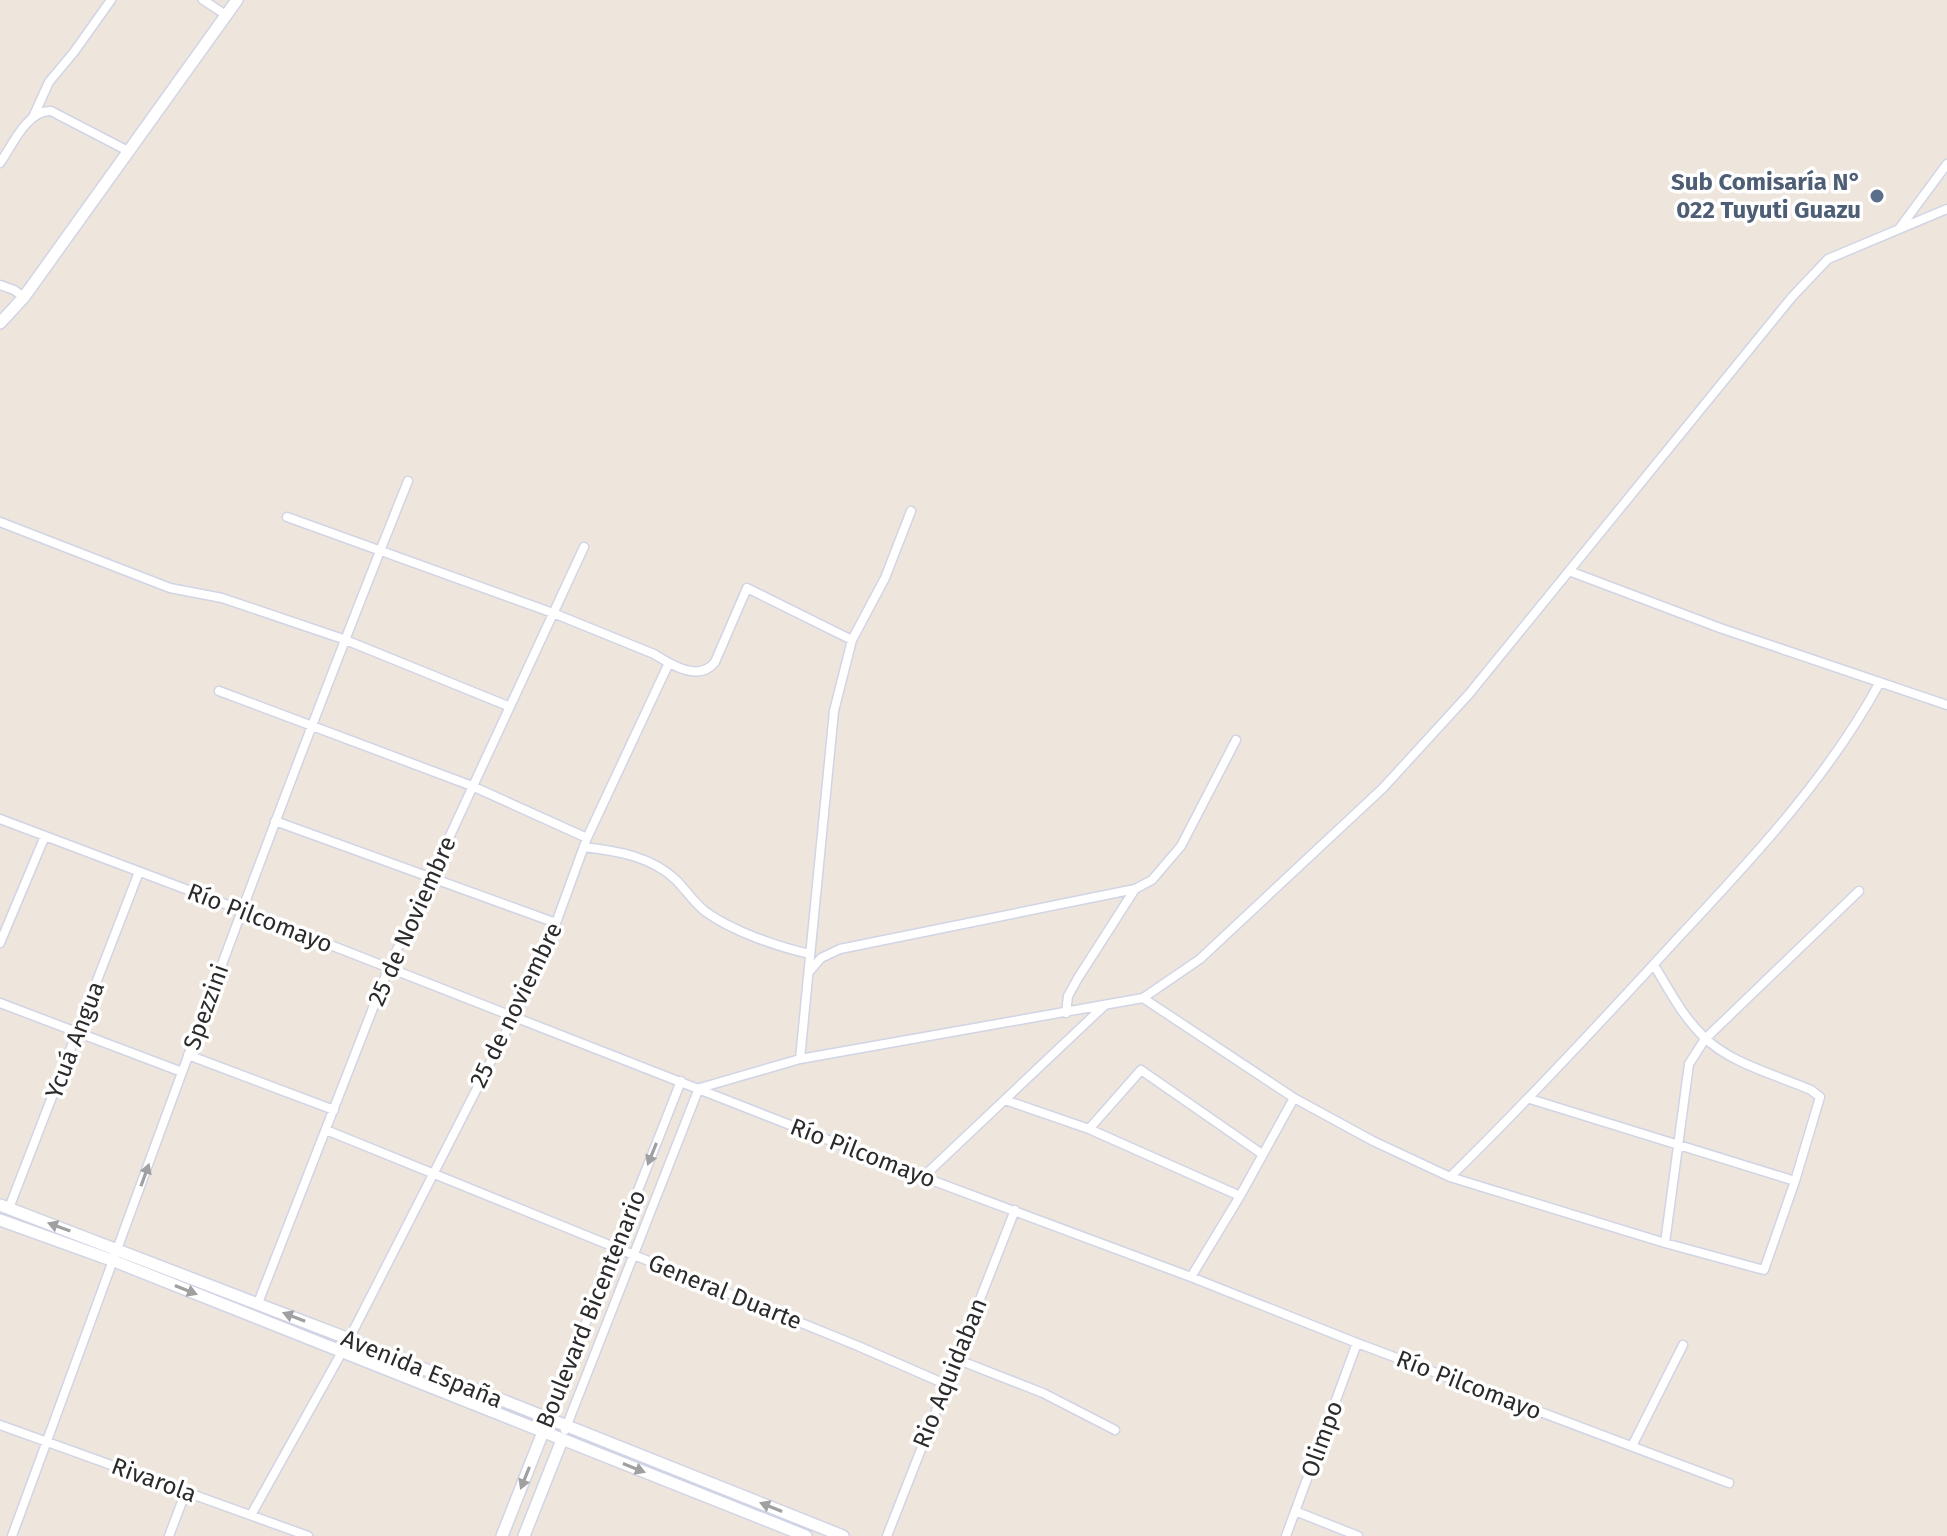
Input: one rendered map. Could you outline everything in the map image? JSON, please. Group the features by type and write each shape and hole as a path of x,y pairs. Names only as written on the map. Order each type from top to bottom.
{"street":[{"path":"0,163 34,115 49,82 111,0"},
{"path":"203,0 226,15"},
{"path":"2,315 24,297 237,0"},
{"path":"34,115 51,111 128,151"},
{"path":"1899,229 1947,164"},
{"path":"699,1088 800,1059 1143,998 1200,959 1383,788 1469,694 1782,309 1828,259 1947,209"},
{"path":"0,285 24,297"},
{"name":"Spezzini","path":"12,1536 241,910 343,639 408,481"},
{"path":"800,1059 834,711 852,640 885,578 911,511"},
{"path":"287,517 553,613 654,654 668,665 690,671 711,667 725,643 747,588 852,640"},
{"path":"0,522 170,588 222,598 343,639 508,706"},
{"name":"25 de Noviembre","path":"258,1303 389,967 584,547"},
{"path":"1569,571 1720,628 1947,705"},
{"name":"25 de noviembre","path":"349,1339 514,1016 556,923 586,843 668,665"},
{"path":"1450,1177 1530,1099 1775,833 1865,711 1880,682"},
{"path":"219,691 472,786 586,843 626,853 659,867 674,878 704,911 752,935 810,954"},
{"path":"809,973 821,958 840,949 1135,889 1152,880 1181,846 1236,740"},
{"name":"Río Pilcomayo","path":"0,819 389,967 923,1177 1729,1483"},
{"path":"275,821 556,923"},
{"path":"0,943 45,836"},
{"name":"Ycuá Angua","path":"4,1206 78,1033 139,872"},
{"path":"1066,1013 1068,996 1078,978 1135,889"},
{"path":"1665,1243 1689,1064 1705,1039 1859,891"},
{"path":"1143,998 1294,1098 1373,1141 1450,1177 1764,1270 1820,1097 1811,1090 1732,1056 1705,1039 1681,1010 1654,965"},
{"path":"0,1003 182,1072"},
{"path":"923,1177 1105,1005"},
{"path":"188,1055 334,1110"},
{"path":"1089,1129 1141,1070 1262,1154"},
{"name":"Boulevard Bicentenario","path":"502,1536 681,1081"},
{"name":"Boulevard Bicentenario","path":"524,1536 699,1088"},
{"path":"1191,1277 1294,1098"},
{"path":"1530,1099 1795,1181"},
{"path":"1005,1100 1089,1129 1240,1196"},
{"name":"General Duarte","path":"326,1130 433,1171 945,1384"},
{"name":"Avenida España","path":"4,1206 258,1303 843,1536"},
{"name":"Rio Aquidaban","path":"887,1536 1015,1210"},
{"name":"Avenida España","path":"0,1220 114,1261 806,1536"},
{"name":"Olimpo","path":"1286,1536 1357,1343"},
{"path":"1632,1446 1683,1345"},
{"path":"251,1515 342,1352"},
{"path":"956,1359 1043,1393 1115,1430"},
{"name":"Rivarola","path":"0,1425 308,1536"},
{"path":"169,1536 186,1491"},
{"path":"1295,1511 1358,1536"}],"place":[{"name":"Sub Comisaría N° 022 Tuyuti Guazu","path":"1877,196"}]}
